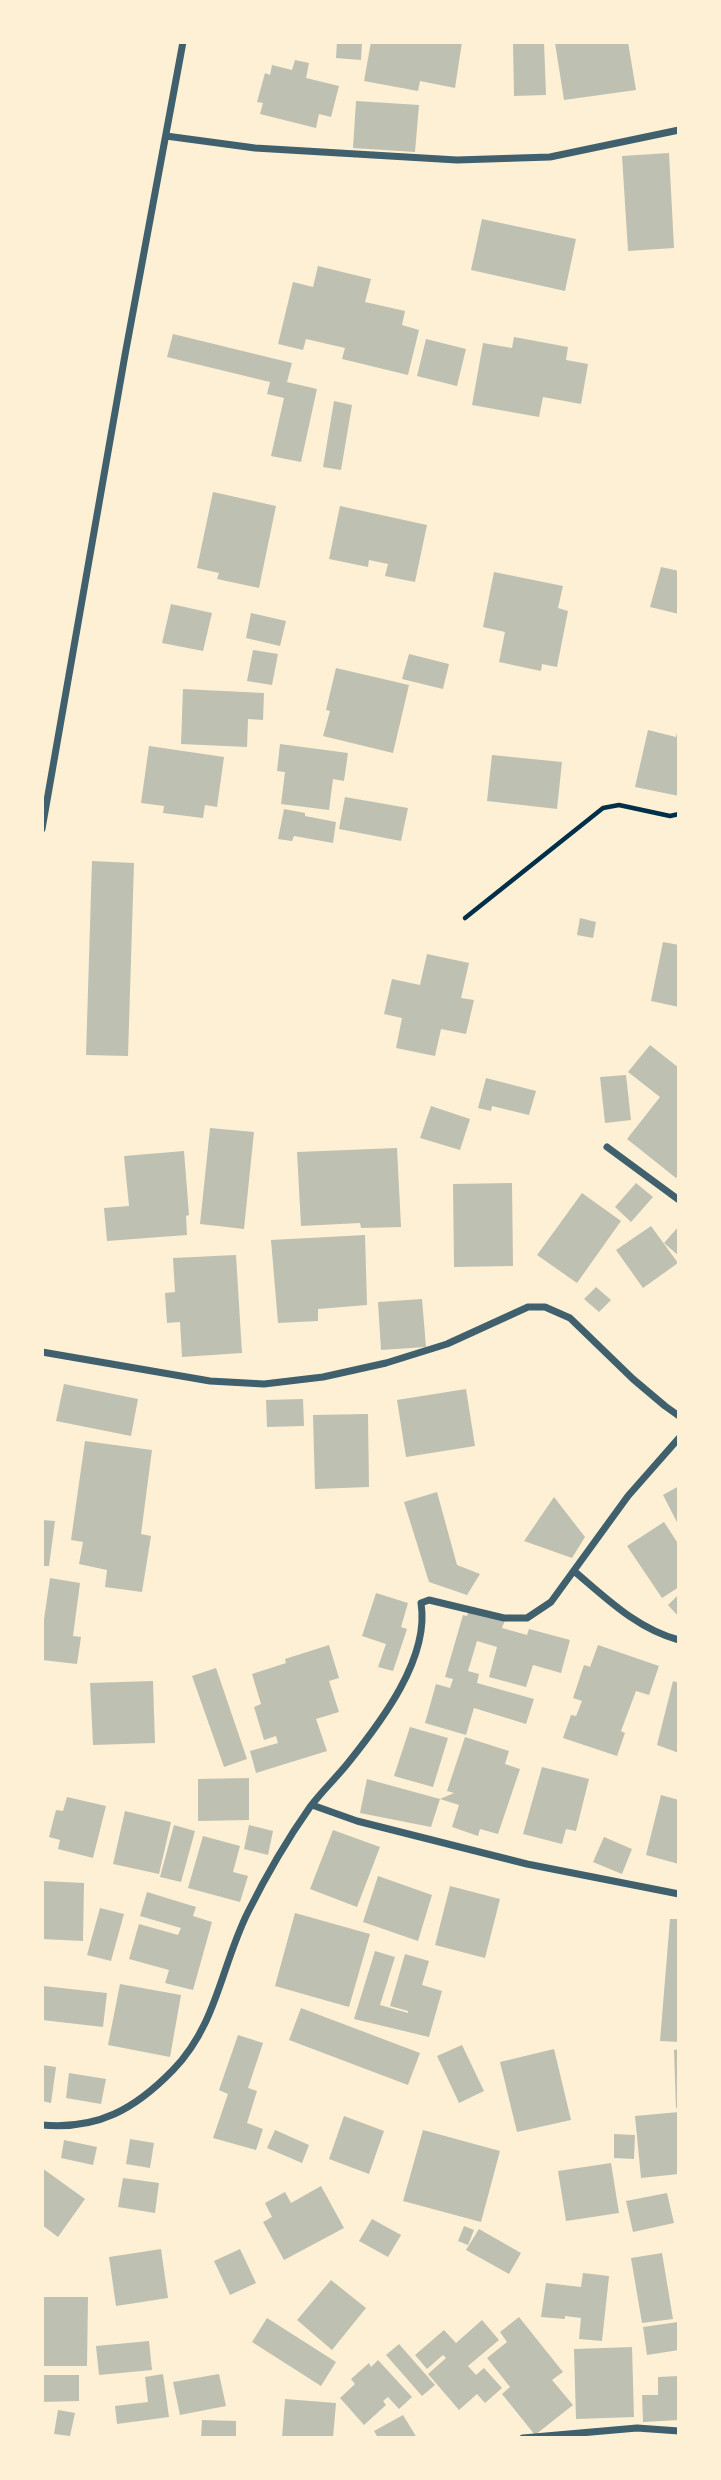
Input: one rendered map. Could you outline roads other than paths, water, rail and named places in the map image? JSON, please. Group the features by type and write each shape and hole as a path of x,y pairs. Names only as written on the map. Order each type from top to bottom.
{"street":[{"path":"42,828 122,369 183,42"},
{"path":"166,136 255,148 457,160 550,157 679,130"},
{"path":"607,1147 679,1200"},
{"path":"42,1352 210,1381 264,1384 323,1377 386,1363 447,1344 528,1307 545,1307 570,1318 633,1379 679,1416"},
{"path":"42,2125 59,2127 99,2121 122,2112 143,2098 175,2068 207,2023 247,1914 288,1840 394,1699 416,1652 422,1631 424,1616 421,1603 424,1601 504,1618 527,1618 551,1602 628,1496 679,1438"},
{"path":"574,1571 620,1610 659,1634 679,1640"},
{"path":"312,1805 357,1821 527,1864 679,1894"},
{"path":"523,2438 637,2428 679,2431"}]}
